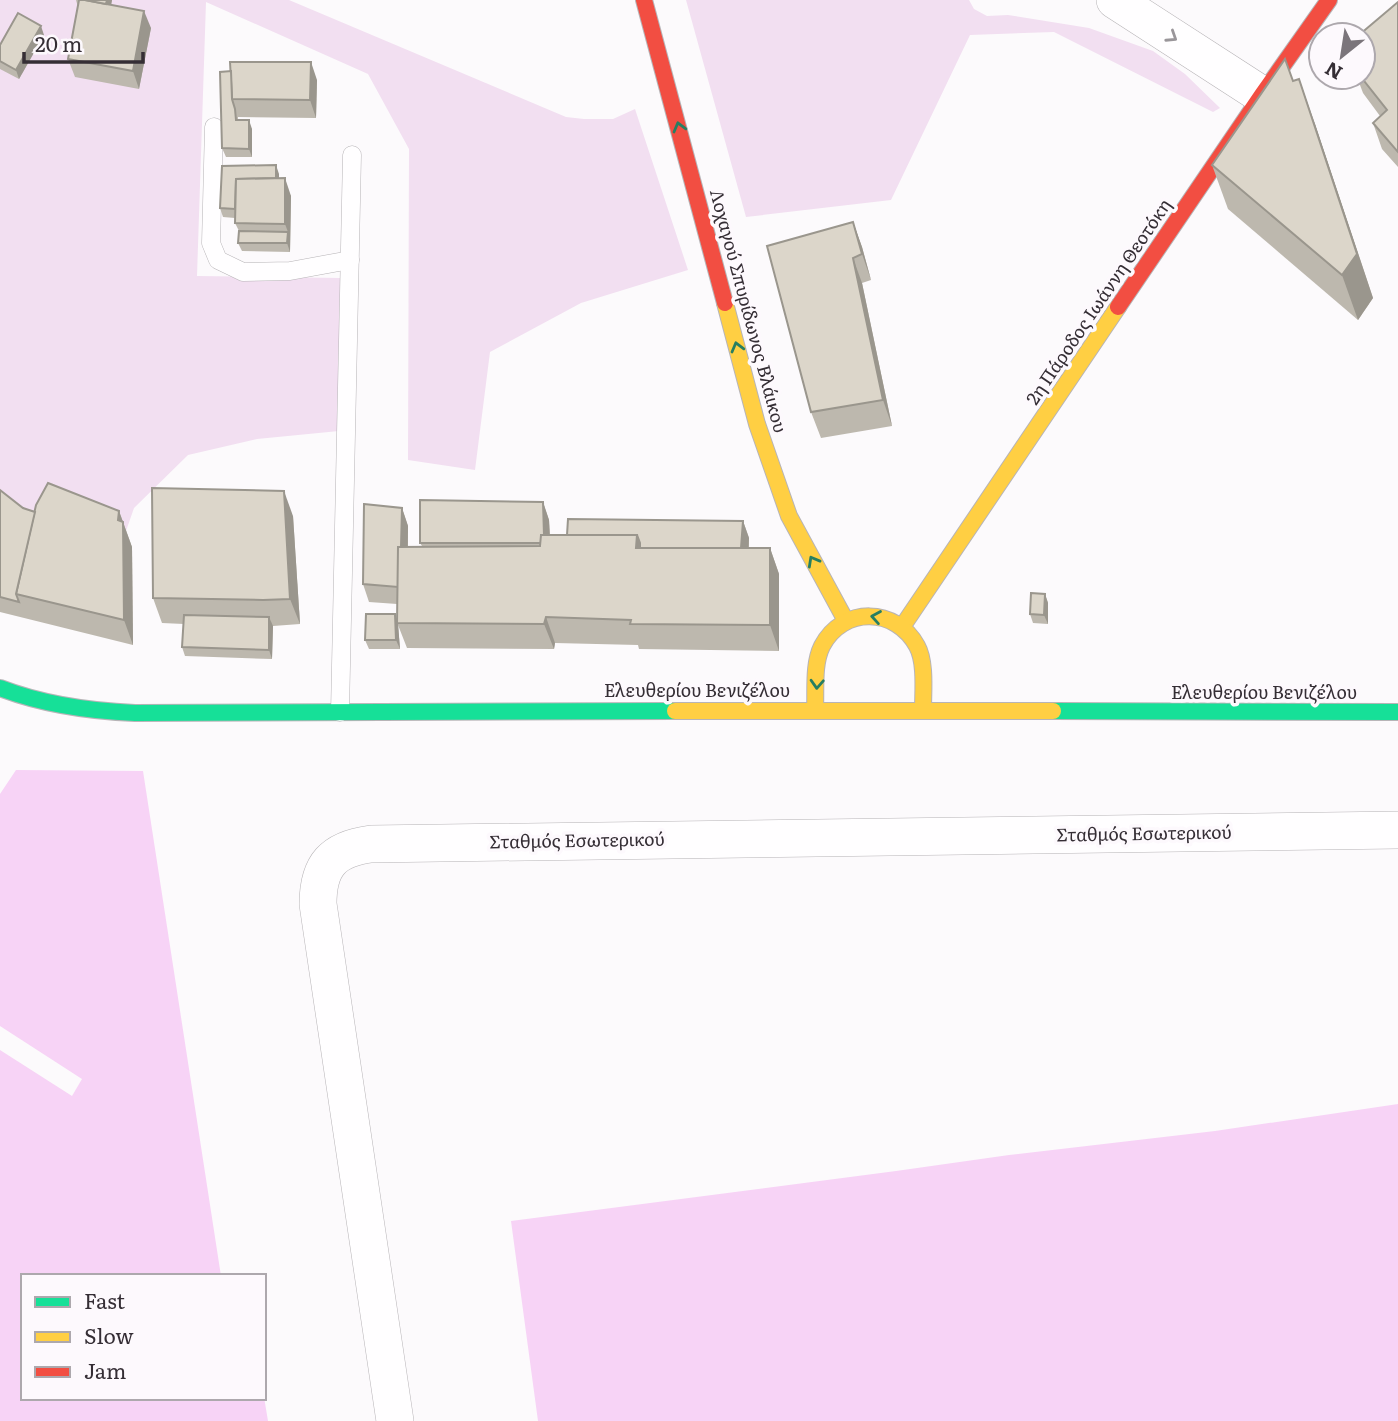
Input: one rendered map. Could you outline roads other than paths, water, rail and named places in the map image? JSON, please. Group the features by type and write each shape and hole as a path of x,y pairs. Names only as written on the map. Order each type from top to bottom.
{"main road":[{"name":"Λοχαγού Σπυρίδωνος Βλάικου","path":"644,0 757,424 789,516 846,621"},
{"name":"2η Πάροδος Ιωάννη Θεοτόκη","path":"902,627 1329,0"},
{"path":"815,710 821,648 833,629 862,615 883,616 902,627 918,647 923,710"},
{"name":"Ελευθερίου Βενιζέλου","path":"0,688 15,695 65,708 135,713 815,710 1398,712"}],"street":[{"path":"1115,0 1262,95"},
{"name":"Σταθμός Εσωτερικού","path":"395,1421 318,904 318,888 322,875 328,863 340,853 353,846 371,844 1398,831"}],"lane":[{"path":"214,127 211,243 218,260 243,272 290,271 350,260"},
{"path":"340,712 352,155"}]}
